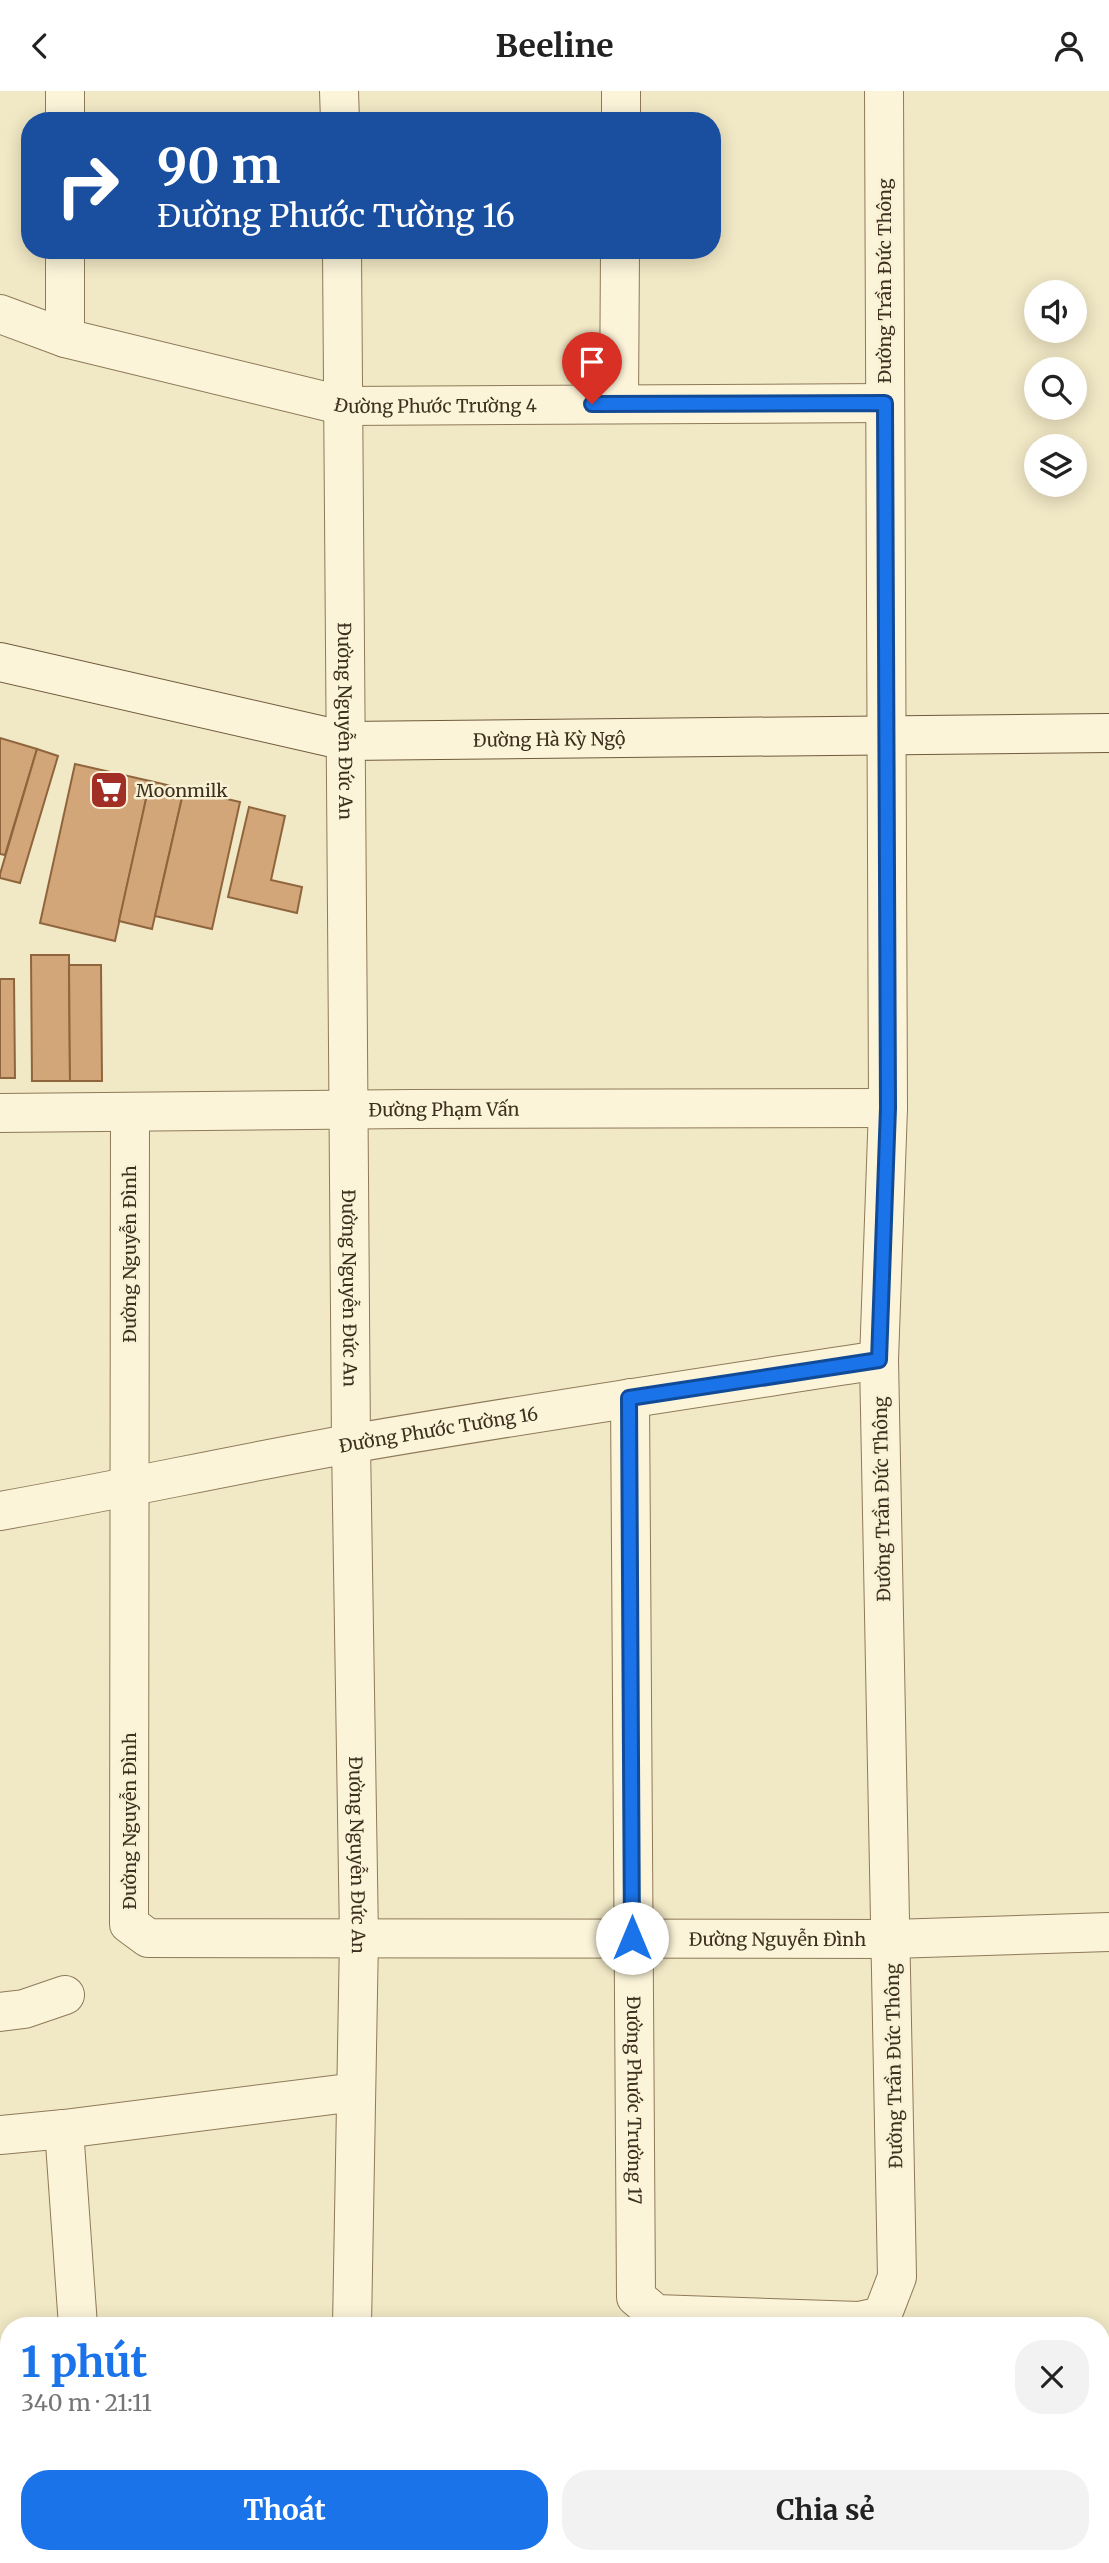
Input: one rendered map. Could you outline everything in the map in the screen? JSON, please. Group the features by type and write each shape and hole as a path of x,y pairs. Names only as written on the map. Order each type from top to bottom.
{"street":[{"path":"65,91 65,112"},
{"path":"339,91 340,112"},
{"path":"621,91 621,112"},
{"name":"Đường Trần Đức Thông","path":"877,2317 882,2316 897,2277 879,1360 888,1108 884,91"},
{"path":"65,259 65,338"},
{"name":"Đường Nguyễn Đức An","path":"342,259 351,1444 359,1938 352,2317"},
{"path":"620,259 620,404"},
{"name":"Đường Phước Trường 4","path":"0,314 65,338 345,406 885,403"},
{"name":"Đường Hà Kỳ Ngộ","path":"0,662 346,741 1109,733"},
{"name":"Đường Phạm Vấn","path":"0,1113 888,1108"},
{"name":"Đường Nguyễn Đình","path":"130,1112 129,1924 148,1938 892,1939 1109,1932"},
{"name":"Đường Phước Tường 16","path":"0,1511 351,1444 879,1360"},
{"name":"Đường Phước Trường 17","path":"629,1398 636,2297"},
{"path":"0,2011 24,2009 65,1995"},
{"path":"0,2134 64,2129 356,2092"},
{"path":"64,2129 77,2317"},
{"name":"Đường Trần Đức Thông","path":"636,2297 656,2314 743,2317"}],"building":[{"path":"0,738 37,749 5,855 0,854"},
{"path":"37,749 58,756 20,883 0,878 0,874"},
{"path":"75,764 150,781 115,941 40,923"},
{"path":"150,781 184,789 152,929 119,921"},
{"path":"184,789 240,802 212,929 155,916"},
{"path":"249,807 285,816 271,880 302,887 297,913 228,897"},
{"path":"31,955 69,955 70,1081 32,1081"},
{"path":"69,965 101,965 102,1081 70,1081"},
{"path":"0,979 14,979 15,1078 0,1078"}],"place":[{"name":"Moonmilk","path":"109,790"}],"route":[{"path":"592,404 885,403 888,1108 879,1360 629,1398 632,1938"}]}
